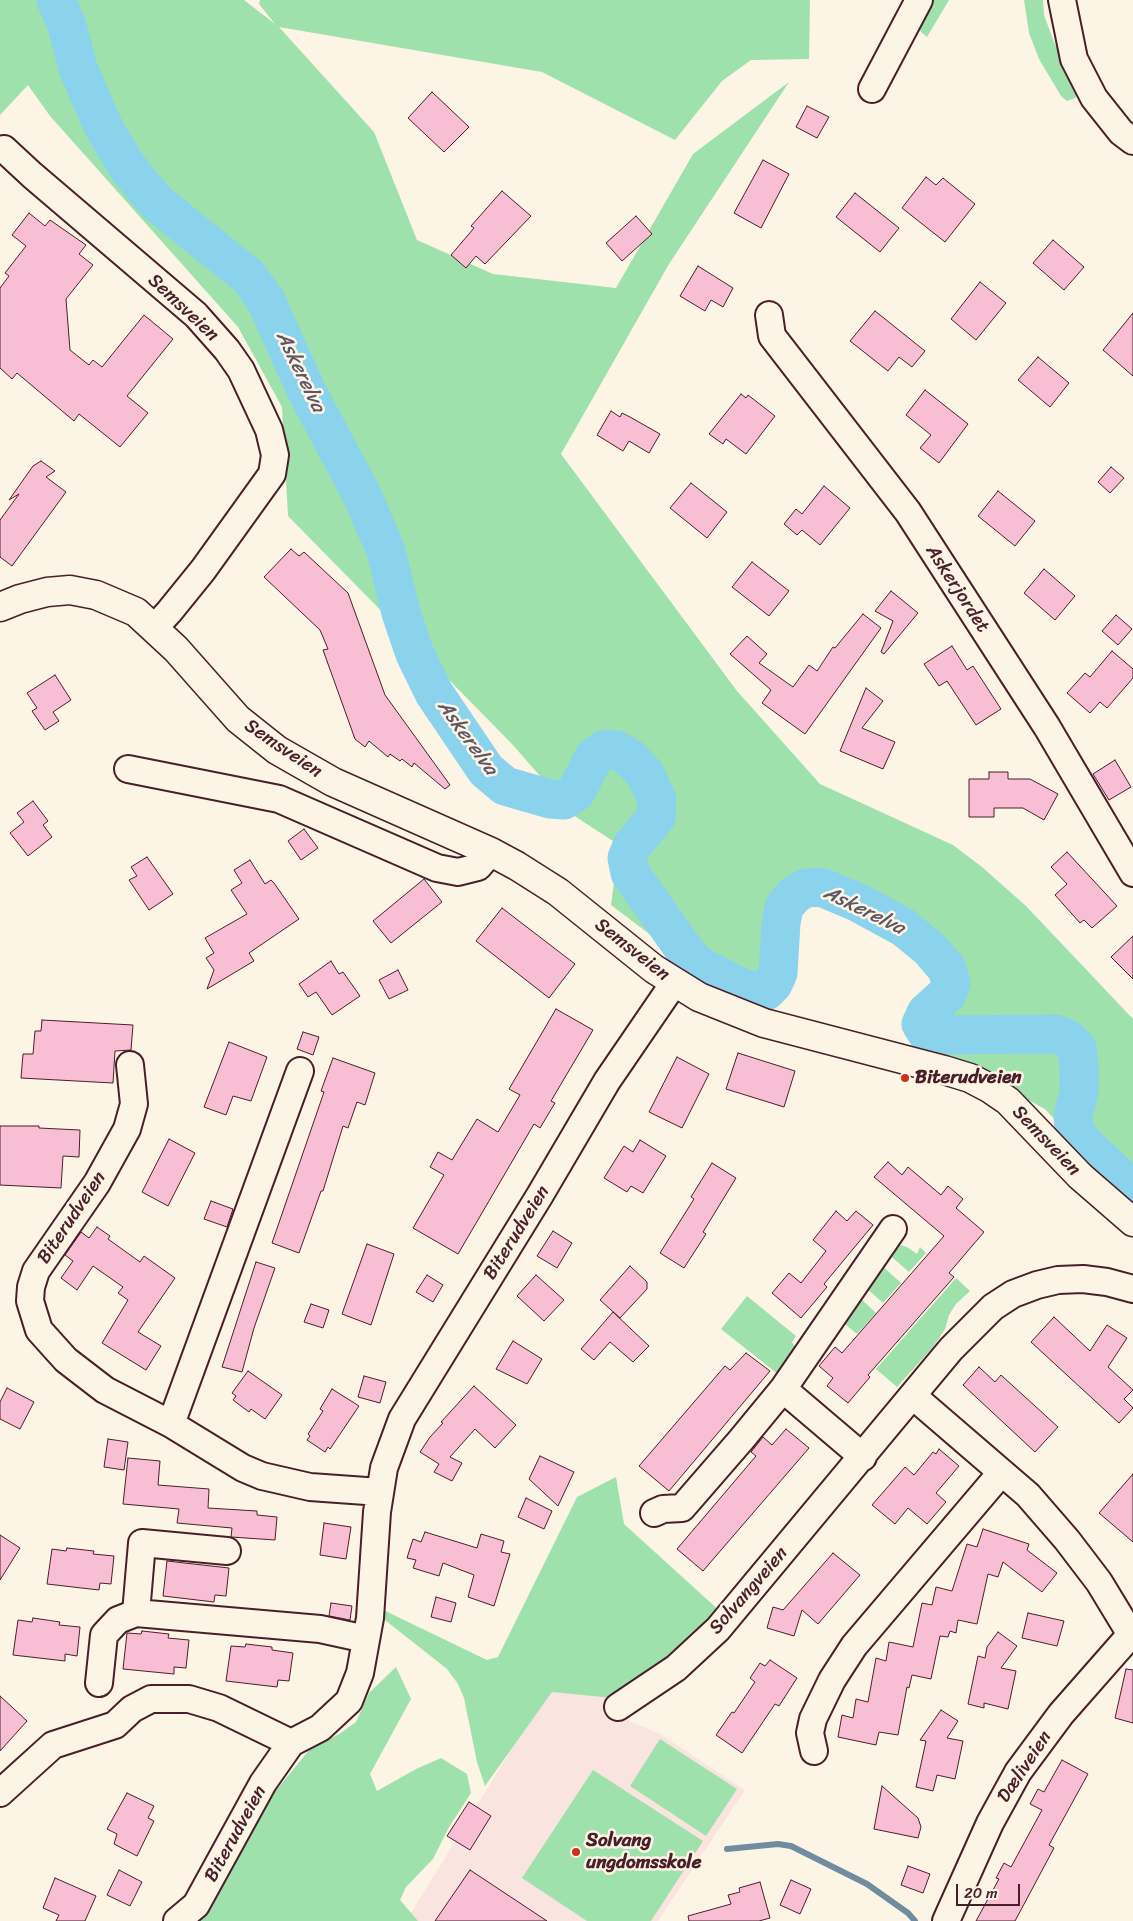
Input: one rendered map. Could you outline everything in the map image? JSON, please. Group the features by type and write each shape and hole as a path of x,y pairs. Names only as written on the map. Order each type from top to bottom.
{"main road":[{"name":"Semsveien","path":"0,607 20,598 47,592 70,590 96,595 117,602 136,612 155,627 220,702 277,750 333,782 491,852 558,892 674,983 700,998 764,1023 944,1070 970,1078 990,1088 1008,1101 1080,1176 1133,1222"}],"street":[{"path":"872,89 919,0"},
{"path":"1062,0 1074,59 1094,98 1121,132 1133,140"},
{"name":"Semsveien","path":"4,149 54,195 196,315 227,350 241,370 269,430 275,454 272,474 203,570 155,627"},
{"name":"Askerjordet","path":"769,315 772,336 908,512 1047,727 1133,873"},
{"path":"128,769 279,799 437,868 458,872 478,867 491,852"},
{"name":"Biterudveien","path":"177,1921 196,1905 263,1783 291,1743 320,1728 349,1701 360,1674 370,1618 380,1492 391,1444 402,1419 540,1195 607,1081 674,983"},
{"name":"Biterudveien","path":"130,1065 134,1104 127,1129 97,1183 36,1271 31,1287 30,1301 39,1330 48,1342 83,1375 105,1390 171,1424 243,1468 262,1476 310,1488 380,1492"},
{"path":"171,1424 300,1072"},
{"path":"654,1513 663,1509 682,1508 783,1389 893,1229"},
{"name":"Solvangveien","path":"618,1707 676,1668 718,1629 974,1324 993,1307 1013,1294 1036,1285 1058,1280 1083,1279 1107,1282 1133,1289"},
{"path":"783,1389 863,1457"},
{"path":"913,1396 1028,1495 1067,1540 1099,1582 1132,1635"},
{"path":"814,1751 810,1733 813,1719 832,1680 850,1653 1001,1473"},
{"path":"136,1613 142,1543 227,1551"},
{"path":"99,1683 104,1635 118,1620 136,1613 320,1629 366,1639"},
{"name":"Dæliveien","path":"946,1921 990,1823 1018,1772 1061,1714 1132,1635"},
{"path":"0,1792 53,1745 115,1725 132,1709 152,1699 189,1699 219,1708 291,1743"}],"shaded area":[{"name":"Solvang ungdomsskole","path":"557,1675 609,1698 625,1719 660,1734 745,1790 658,1921 406,1921"}],"green space":[{"path":"0,0 244,0 275,24 259,4 260,0 810,0 809,59 751,60 722,81 675,140 542,72 279,27 374,132 417,240 493,274 616,288 693,154 789,82 669,264 561,454 737,691 820,784 953,845 982,867 1026,906 1133,1019 1133,1196 1116,1185 1045,1109 923,1043 921,1024 926,1013 947,994 951,983 947,969 930,949 903,927 857,902 821,887 806,888 794,895 784,907 781,923 778,973 773,984 766,991 685,961 611,905 619,845 576,817 512,744 288,516 282,407 238,327 50,116 28,85 0,115"},
{"path":"925,0 949,0 927,37 921,32 918,23"},
{"path":"1024,0 1043,0 1044,15 1054,42 1078,94 1075,98 1067,101 1061,96 1039,59 1029,33"},
{"path":"896,1244 907,1247 917,1254 920,1247 926,1253 909,1272 884,1250"},
{"path":"878,1262 901,1283 883,1303 864,1286"},
{"path":"956,1278 970,1291 956,1304 949,1315 945,1329 933,1347 897,1387 876,1369"},
{"path":"855,1293 876,1313 857,1334 840,1320"},
{"path":"747,1296 796,1336 792,1342 797,1350 779,1375 721,1329"},
{"path":"616,1477 624,1524 722,1613 688,1651 613,1698 552,1692 485,1786 477,1762 464,1698 458,1684 447,1669 376,1613 377,1607 487,1660 498,1657 577,1497"},
{"path":"396,1667 411,1699 370,1774 377,1791 416,1769 441,1758 467,1774 471,1793 449,1827 433,1859 406,1887 400,1900 418,1921 186,1921 273,1794 310,1749 339,1734 356,1722 369,1693"},
{"path":"660,1739 737,1789 706,1836 630,1786"},
{"path":"593,1770 703,1841 651,1921 587,1921 522,1878"}],"building":[{"path":"432,92 469,127 444,152 408,118"},
{"path":"807,106 829,117 817,138 796,127"},
{"path":"763,160 789,174 761,228 734,213"},
{"path":"926,177 936,185 943,178 975,204 945,242 902,208"},
{"path":"502,191 531,216 485,264 476,256 466,268 451,255 474,228 471,226"},
{"path":"855,193 899,228 880,252 836,217"},
{"path":"29,213 45,226 50,220 86,245 79,254 93,265 66,299 70,350 89,365 93,360 102,367 144,315 173,339 127,396 148,413 120,447 79,414 74,421 17,373 12,379 0,368 0,288 9,276 5,273 26,246 12,235"},
{"path":"636,216 652,234 622,261 606,243"},
{"path":"1053,240 1084,267 1064,290 1033,263"},
{"path":"698,266 733,288 723,307 711,300 705,311 680,296"},
{"path":"980,282 1006,303 976,340 951,319"},
{"path":"875,311 925,351 912,367 899,357 888,371 850,341"},
{"path":"1133,313 1133,376 1103,350"},
{"path":"1038,357 1069,383 1050,407 1018,380"},
{"path":"925,390 968,424 939,463 920,448 931,435 906,415"},
{"path":"741,394 746,398 748,395 775,416 746,454 726,439 723,444 709,434"},
{"path":"611,411 620,417 622,413 660,434 649,453 629,441 623,451 597,435"},
{"path":"41,461 55,471 46,477 66,492 12,566 0,557 0,520 19,494 9,500 33,466"},
{"path":"1111,467 1124,478 1110,493 1098,482"},
{"path":"691,483 727,512 707,538 670,508"},
{"path":"824,486 850,508 820,545 802,530 797,535 784,524 796,509 802,514"},
{"path":"998,491 1035,521 1015,546 978,516"},
{"path":"291,549 299,556 304,552 348,593 385,695 450,785 445,789 414,763 412,767 402,759 400,761 390,754 388,757 369,741 365,747 355,739 323,650 328,649 320,630 264,577"},
{"path":"752,562 789,591 769,616 732,587"},
{"path":"1044,569 1075,596 1055,620 1024,593"},
{"path":"891,591 918,613 884,654 881,652 893,621 875,611"},
{"path":"863,614 881,628 805,734 762,703 771,690 730,654 747,636 767,654 759,663 793,687 809,665 817,671 833,647 835,648"},
{"path":"1116,615 1132,629 1118,645 1102,631"},
{"path":"952,646 967,670 973,666 1001,709 976,725 947,681 939,686 924,664"},
{"path":"1112,651 1133,669 1133,678 1107,708 1100,702 1090,713 1067,693 1085,673 1090,677"},
{"path":"55,675 71,700 53,712 59,721 45,730 32,711 37,708 27,693"},
{"path":"866,688 883,701 862,728 895,742 883,769 840,751"},
{"path":"1115,760 1131,787 1109,800 1093,774"},
{"path":"989,772 1008,772 1008,779 1030,779 1058,794 1044,820 1023,808 994,808 994,817 969,817 969,779 989,779"},
{"path":"33,801 48,821 43,825 52,837 28,856 10,833 24,822 17,813"},
{"path":"304,829 318,848 301,860 288,841"},
{"path":"1067,852 1117,906 1092,928 1084,920 1080,923 1055,895 1067,884 1051,867"},
{"path":"147,857 173,894 149,910 129,880 137,876 131,867"},
{"path":"250,860 265,884 271,880 274,883 299,919 249,953 254,961 207,989 214,970 206,958 214,953 205,938 247,914 231,890 242,883 234,870"},
{"path":"424,879 442,902 391,943 373,921"},
{"path":"502,908 575,964 549,998 476,941"},
{"path":"1133,936 1133,979 1111,957"},
{"path":"331,961 339,974 343,972 360,996 332,1015 316,992 308,997 299,984"},
{"path":"398,970 408,990 389,999 379,980"},
{"path":"556,1009 593,1030 551,1101 555,1103 540,1128 534,1124 458,1254 413,1228 444,1175 430,1167 438,1152 452,1160 477,1119 498,1132 520,1095 509,1089"},
{"path":"42,1020 133,1025 131,1050 115,1051 113,1083 21,1078 23,1054 33,1054 35,1031 41,1031"},
{"path":"303,1032 319,1037 313,1055 297,1049"},
{"path":"229,1042 267,1057 251,1101 233,1096 226,1115 204,1107"},
{"path":"738,1053 795,1071 784,1107 726,1089"},
{"path":"677,1057 709,1074 682,1128 649,1112"},
{"path":"333,1058 375,1073 365,1105 357,1102 348,1128 343,1126 323,1191 321,1191 299,1253 272,1243 324,1092 321,1091"},
{"path":"0,1126 39,1126 39,1128 80,1130 79,1157 63,1156 61,1188 0,1185"},
{"path":"169,1139 195,1153 168,1206 142,1192"},
{"path":"640,1140 666,1156 643,1193 631,1186 627,1192 604,1178 624,1146 633,1152"},
{"path":"888,1162 902,1175 908,1167 941,1195 948,1186 963,1199 956,1208 984,1232 949,1273 954,1277 868,1375 870,1377 848,1403 827,1386 833,1378 819,1366 835,1347 842,1353 944,1236 874,1177"},
{"path":"712,1163 736,1178 703,1232 706,1234 684,1268 660,1253 694,1199 691,1197"},
{"path":"211,1201 233,1209 227,1227 204,1219"},
{"path":"836,1211 847,1221 856,1211 873,1225 824,1284 827,1287 801,1318 772,1293 789,1273 801,1283 826,1251 813,1240"},
{"path":"97,1227 110,1236 108,1239 140,1262 144,1256 175,1278 138,1332 161,1346 146,1370 102,1343 128,1300 118,1293 123,1287 93,1266 77,1290 61,1278 73,1261 65,1255 81,1232 89,1238"},
{"path":"553,1231 572,1243 557,1268 537,1256"},
{"path":"367,1244 394,1254 371,1325 342,1314"},
{"path":"256,1262 275,1268 254,1328 242,1372 222,1367"},
{"path":"630,1266 647,1282 647,1289 620,1318 600,1300"},
{"path":"427,1275 443,1285 433,1302 416,1292"},
{"path":"536,1275 564,1300 544,1321 517,1296"},
{"path":"311,1304 329,1310 323,1328 304,1322"},
{"path":"613,1312 649,1346 633,1362 610,1342 594,1360 581,1349"},
{"path":"1054,1317 1090,1351 1107,1325 1127,1338 1108,1367 1133,1390 1124,1399 1133,1408 1119,1423 1031,1342"},
{"path":"513,1341 542,1359 527,1384 496,1369"},
{"path":"746,1353 770,1371 669,1491 639,1466 725,1366 730,1370"},
{"path":"979,1367 995,1382 1001,1375 1058,1427 1035,1452 963,1385"},
{"path":"248,1371 282,1395 265,1419 251,1409 249,1412 233,1400 236,1396 232,1393"},
{"path":"364,1376 386,1382 380,1403 358,1397"},
{"path":"474,1386 516,1425 495,1448 475,1429 450,1457 462,1463 452,1481 434,1472 439,1464 420,1452 443,1423 441,1422"},
{"path":"7,1388 34,1402 20,1429 0,1419 0,1402"},
{"path":"332,1389 359,1406 330,1449 328,1447 325,1452 307,1440 310,1436 308,1434 323,1411 320,1409"},
{"path":"786,1429 809,1448 703,1571 677,1549 756,1456 751,1452 763,1437 772,1445"},
{"path":"108,1439 128,1442 124,1470 104,1467"},
{"path":"939,1449 959,1466 936,1493 946,1502 927,1524 908,1508 895,1524 872,1505 905,1467 914,1475 933,1452 936,1454"},
{"path":"540,1456 574,1472 558,1506 529,1479"},
{"path":"128,1458 160,1461 158,1485 209,1489 208,1508 257,1511 257,1515 277,1517 275,1540 231,1537 232,1528 177,1523 179,1509 123,1504"},
{"path":"1133,1474 1133,1542 1099,1513"},
{"path":"526,1498 552,1511 544,1529 518,1517"},
{"path":"324,1523 351,1527 346,1559 320,1555"},
{"path":"983,1529 1029,1544 1027,1550 1057,1573 1042,1592 1003,1562 998,1577 988,1574 977,1624 958,1620 956,1633 950,1631 948,1637 940,1636 931,1679 912,1675 909,1688 907,1687 898,1735 879,1732 876,1745 838,1737 842,1715 853,1718 856,1699 868,1702 876,1658 886,1661 889,1642 913,1647 922,1603 932,1605 936,1587 952,1591 967,1544 977,1547"},
{"path":"425,1532 477,1548 481,1534 504,1541 501,1552 510,1554 494,1606 468,1597 474,1575 443,1563 439,1576 413,1568 416,1560 407,1558 413,1539 421,1542"},
{"path":"0,1535 20,1548 0,1580"},
{"path":"67,1548 94,1551 93,1554 114,1556 111,1584 100,1583 99,1590 47,1584 52,1549 66,1551"},
{"path":"833,1553 860,1575 818,1624 802,1610 794,1636 767,1628 773,1607 783,1610"},
{"path":"167,1561 229,1568 226,1596 215,1595 214,1602 163,1596"},
{"path":"436,1597 456,1603 451,1622 431,1617"},
{"path":"331,1603 352,1606 350,1620 329,1616"},
{"path":"1028,1613 1064,1621 1057,1646 1022,1638"},
{"path":"33,1618 60,1622 59,1625 80,1627 77,1656 65,1654 65,1661 13,1655 18,1620 32,1622"},
{"path":"142,1631 169,1634 168,1638 189,1640 186,1668 174,1667 174,1674 123,1669 127,1633 141,1634"},
{"path":"998,1632 1017,1646 1001,1668 1016,1671 1008,1709 984,1703 984,1708 968,1704 978,1656 985,1658 987,1647"},
{"path":"246,1644 272,1647 272,1650 293,1653 289,1681 278,1680 277,1687 226,1681 231,1646 245,1647"},
{"path":"770,1660 797,1678 779,1706 775,1704 742,1753 716,1735 755,1682 750,1678 760,1663 765,1666"},
{"path":"1126,1669 1133,1670 1133,1723 1115,1718"},
{"path":"0,1696 27,1721 0,1751"},
{"path":"941,1710 958,1721 947,1738 963,1741 955,1779 937,1775 933,1791 916,1787 926,1741 920,1740"},
{"path":"1062,1760 1088,1774 1049,1845 1054,1848 1015,1921 976,1921 999,1879 996,1878 1004,1863 1011,1867 1042,1810 1030,1804 1038,1789 1044,1792"},
{"path":"882,1786 918,1818 921,1827 918,1838 874,1829"},
{"path":"127,1793 154,1806 148,1818 154,1821 137,1856 114,1844 117,1834 107,1829"},
{"path":"469,1802 491,1816 470,1850 447,1836"},
{"path":"908,1866 930,1874 923,1893 901,1885"},
{"path":"119,1870 142,1882 130,1906 107,1895"},
{"path":"470,1870 547,1921 435,1921"},
{"path":"55,1878 96,1896 85,1921 56,1921 59,1915 43,1908"},
{"path":"791,1880 811,1889 800,1914 780,1905"},
{"path":"760,1882 770,1918 759,1921 689,1921 688,1916 731,1904 728,1895 740,1892 739,1888"}],"waterway":[{"name":"Askerelva","path":"56,0 67,26 78,68 104,128 128,168 156,202 249,277 266,301 306,390 362,495 386,551 401,613 415,654 434,693 486,770 505,786 550,799 564,800 576,792 594,757 604,750 616,750 630,758 645,774 657,800 656,817 632,846 627,858 630,873 688,955 701,967 744,989 766,991 773,984 778,973 781,923 784,907 794,895 806,888 821,887 857,902 903,927 930,949 947,969 951,983 947,994 926,1013 921,1024 926,1032 935,1035 1056,1034 1068,1039 1077,1048 1079,1069 1079,1092 1073,1116 1074,1128 1079,1139 1118,1176 1133,1187"},
{"path":"727,1849 778,1844 791,1846 867,1884 908,1913 915,1921"}],"place":[{"name":"Biterudveien","path":"905,1078"},
{"name":"Solvang ungdomsskole","path":"576,1852"}]}
